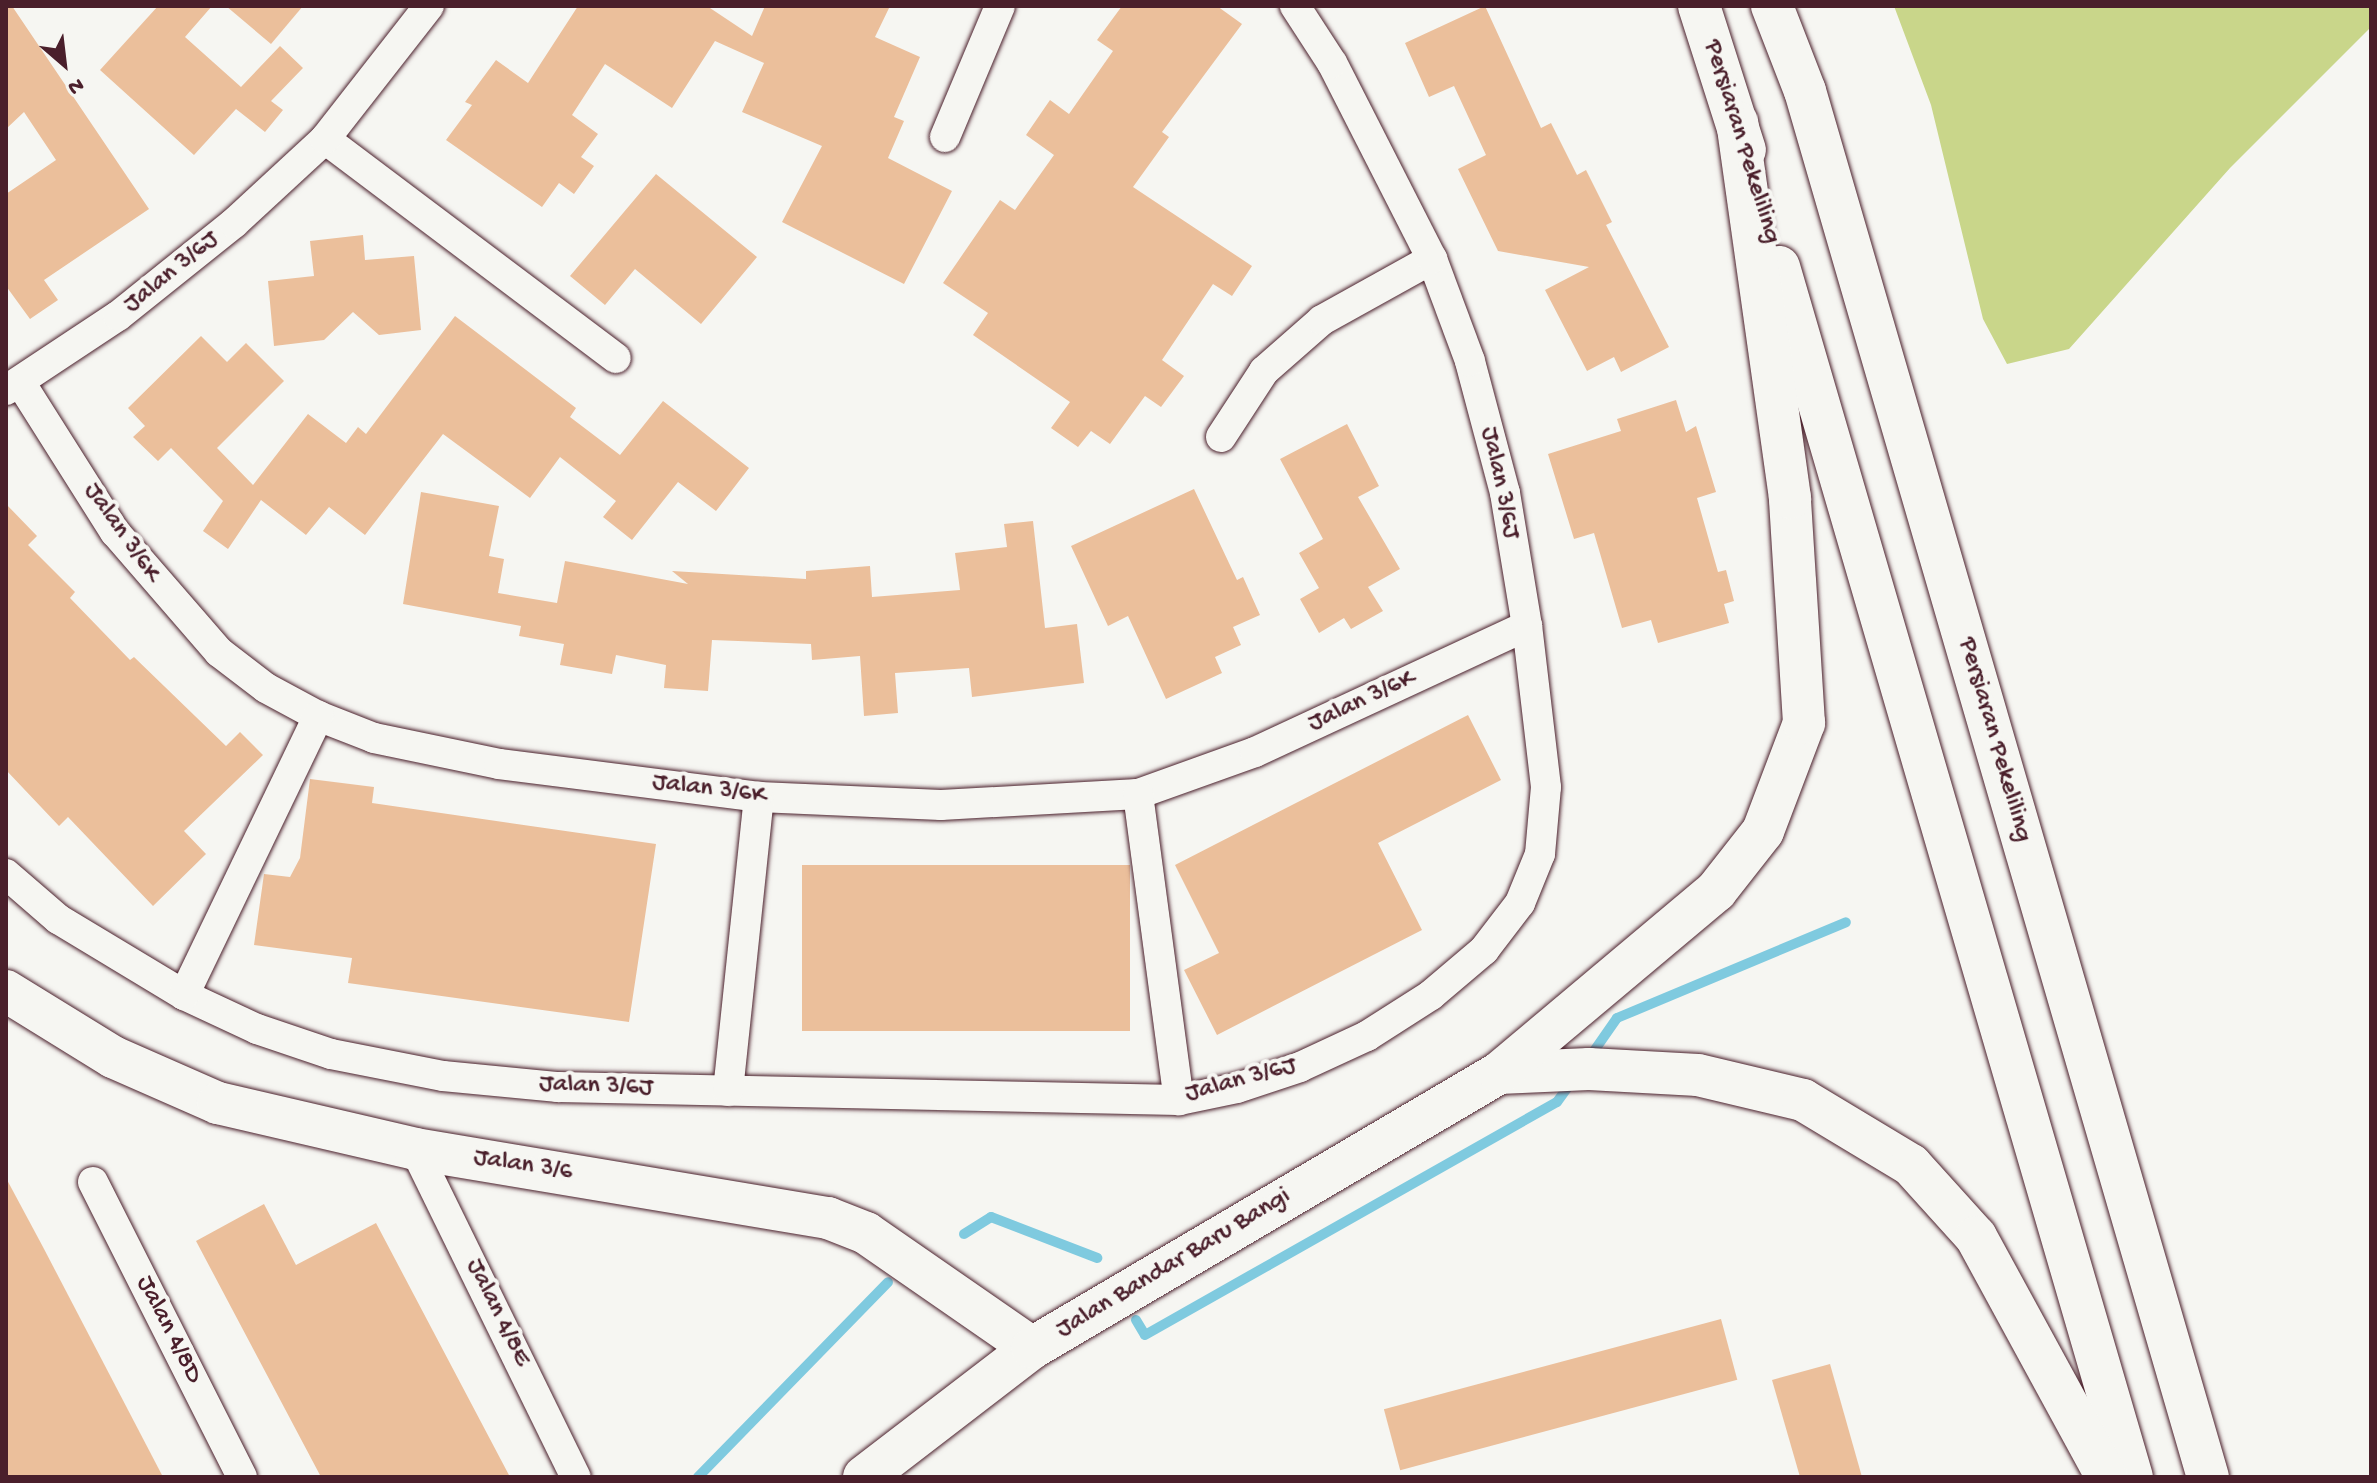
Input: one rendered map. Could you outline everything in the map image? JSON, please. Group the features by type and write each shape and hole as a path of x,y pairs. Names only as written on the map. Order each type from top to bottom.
{"street":[{"name":"Jalan 3/6J","path":"13,386 129,307 234,223 325,139 429,6"},
{"path":"945,137 1000,6"},
{"name":"Jalan 3/6J","path":"6,874 58,919 184,995 257,1029 331,1054 443,1076 558,1087 1179,1100 1237,1088 1300,1067 1367,1036 1431,995 1484,950 1520,903 1540,854 1546,787 1527,626 1497,464 1470,361 1432,259 1332,63 1295,6"},
{"name":"Persiaran Pekeliling","path":"1699,6 1737,123 2132,1477"},
{"name":"Persiaran Pekeliling","path":"1772,6 1810,106 2208,1477"},
{"name":"Jalan Bandar Baru Bangi","path":"864,1477 1032,1348 1499,1073 1716,891 1763,831 1804,723 1790,498 1737,123"},
{"path":"325,139 616,358"},
{"path":"1221,437 1264,371 1322,320 1432,259"},
{"name":"Jalan 3/6K","path":"13,386 115,532 164,594 219,652 266,688 318,716 374,738 499,764 759,797 941,805 1138,794 1255,752 1527,626"},
{"path":"184,995 318,716"},
{"path":"1138,794 1179,1100"},
{"path":"728,1091 759,797"},
{"name":"Jalan 3/6","path":"6,991 113,1057 218,1103 415,1149 828,1218 866,1233 1032,1348"},
{"path":"1499,1073 1589,1069 1698,1075 1803,1100 1911,1165 1976,1237 2107,1477"},
{"name":"Jalan 4/8E","path":"415,1149 576,1477"},
{"name":"Jalan 4/8D","path":"93,1182 242,1477"}],"green space":[{"path":"1894,6 2371,6 2371,27 2230,168 2069,349 2007,364 1983,319 1931,105"}],"building":[{"path":"6,6 12,6 149,209 44,280 58,300 30,319 6,286 6,194 56,160 24,112 6,129"},
{"path":"158,6 212,6 185,37 241,87 280,46 303,68 271,101 283,110 265,132 236,109 194,155 100,70"},
{"path":"226,6 303,6 271,44"},
{"path":"578,6 707,6 752,36 765,6 890,6 875,37 920,57 894,117 904,121 888,158 952,191 904,284 782,222 822,146 742,112 764,63 715,41 672,108 605,64 572,115 598,134 581,157 594,166 574,194 559,183 542,207 446,140 472,105 465,102 496,60 528,83"},
{"path":"1122,6 1217,6 1242,24 1162,132 1169,137 1133,187 1252,266 1232,296 1213,284 1162,360 1184,376 1161,407 1145,396 1110,444 1091,431 1078,447 1051,428 1070,402 973,335 988,313 943,283 1000,200 1015,210 1054,155 1026,135 1050,100 1069,114 1113,51 1097,40"},
{"path":"1485,6 1541,128 1551,123 1577,175 1586,170 1612,222 1606,225 1669,347 1621,372 1614,357 1587,371 1545,290 1589,267 1498,251 1458,169 1486,155 1454,86 1429,97 1405,43"},
{"path":"656,174 757,257 701,324 635,269 605,305 570,276"},
{"path":"363,235 365,260 414,256 421,330 379,335 353,312 324,340 274,346 268,281 314,276 310,241"},
{"path":"455,316 576,408 570,417 620,455 663,401 749,468 716,511 678,482 632,540 603,517 616,501 560,457 530,498 443,434 365,535 329,507 306,535 261,500 228,549 203,531 223,501 171,448 158,461 133,437 145,426 128,408 201,336 227,362 246,343 284,381 217,448 253,485 308,414 346,443 358,427 366,434"},
{"path":"1676,400 1686,432 1696,426 1716,492 1697,498 1718,572 1726,570 1734,601 1724,604 1729,623 1658,643 1651,620 1622,628 1594,533 1574,539 1548,454 1621,431 1617,419"},
{"path":"1347,424 1379,486 1358,497 1400,569 1368,587 1383,611 1351,629 1344,618 1319,633 1300,599 1319,588 1299,553 1323,539 1280,459"},
{"path":"1194,489 1237,580 1243,577 1260,615 1233,627 1241,645 1215,657 1222,673 1166,699 1128,616 1108,626 1071,546"},
{"path":"421,492 499,506 489,556 504,559 498,593 557,603 565,561 688,584 672,571 806,579 806,571 870,566 872,597 960,590 955,553 1007,547 1004,524 1033,521 1045,628 1077,624 1084,683 972,697 969,668 895,673 898,713 864,716 860,656 812,660 811,644 712,640 708,691 664,688 666,665 616,655 612,674 560,665 564,644 519,636 521,626 403,604"},
{"path":"6,504 37,536 28,545 75,592 70,598 130,660 134,657 226,746 240,732 263,755 184,831 206,854 153,906 68,817 59,826 6,770"},
{"path":"1468,715 1501,780 1378,843 1422,930 1217,1035 1184,970 1219,953 1175,865"},
{"path":"310,779 374,787 372,803 656,844 629,1022 348,983 352,958 254,945 264,874 290,877 300,858"},
{"path":"802,865 1130,865 1130,1031 802,1031"},
{"path":"6,1178 43,1247 163,1477 6,1477"},
{"path":"264,1204 296,1265 376,1223 510,1477 321,1477 196,1241"},
{"path":"1721,1319 1737,1380 1400,1470 1384,1409"},
{"path":"1830,1364 1862,1477 1800,1477 1772,1380"}],"waterway":[{"path":"1594,1051 1617,1018 1846,922"},
{"path":"1136,1320 1145,1335 1557,1102 1568,1087"},
{"path":"964,1234 991,1217 1097,1258"},
{"path":"698,1477 888,1282"}]}
